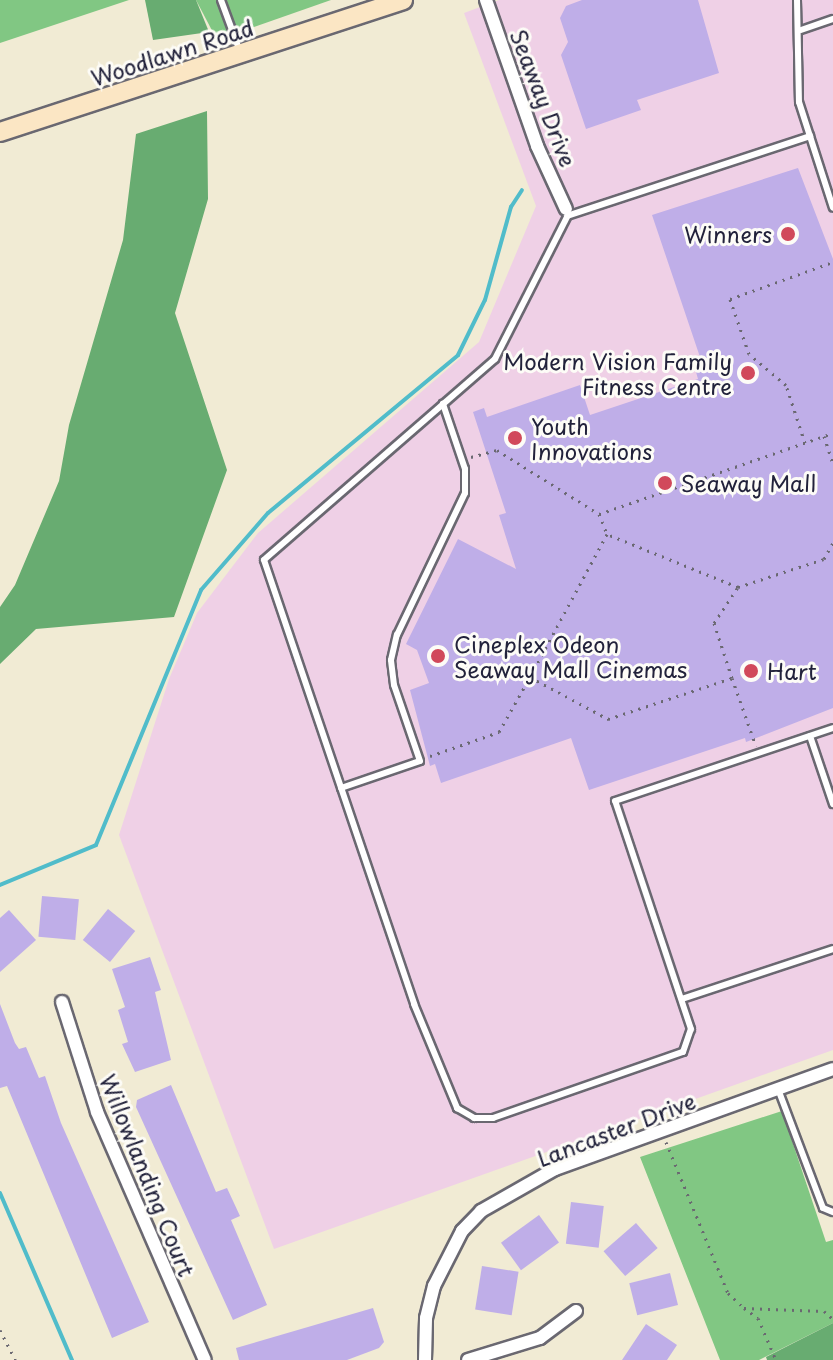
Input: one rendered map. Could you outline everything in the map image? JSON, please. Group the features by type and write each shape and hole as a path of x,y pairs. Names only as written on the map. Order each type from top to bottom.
{"main road":[{"name":"Woodlawn Road","path":"0,132 403,0"}],"street":[{"name":"Seaway Drive","path":"486,0 537,146 566,213"},
{"name":"Willowlanding Court","path":"62,1002 97,1112 205,1360"},
{"name":"Lancaster Drive","path":"425,1360 426,1318 434,1286 462,1231 481,1211 555,1169 833,1069"},
{"path":"468,1360 540,1338 576,1311"}],"lane":[{"path":"221,0 241,54"},
{"path":"797,0 801,30 795,76 833,208"},
{"path":"801,30 833,19"},
{"path":"810,136 566,213 495,359 264,560 419,1017 450,1098 462,1112 493,1118 678,1055 692,1034 615,801 833,728"},
{"path":"341,788 420,761 394,685 392,653 463,502 462,460 443,404"},
{"path":"810,736 833,804"},
{"path":"682,999 833,949"},
{"path":"778,1089 823,1208 833,1212"}],"path":[{"path":"805,443 786,385 749,354 730,299 833,262"},
{"path":"599,514 833,433"},
{"path":"824,436 833,464"},
{"path":"462,460 497,450 599,514 607,534 738,587"},
{"path":"420,761 499,732 607,534"},
{"path":"759,753 714,623 738,587 824,559 833,543"},
{"path":"530,677 608,719 732,678"},
{"path":"662,1131 708,1256 728,1293 758,1318 776,1360"},
{"path":"744,1308 824,1311 833,1319"},
{"path":"0,1330 15,1360"}],"shaded area":[{"path":"499,0 833,0 833,1050 274,1249 119,835 169,679 197,613 258,533 479,342 536,206 464,13"}],"green space":[{"path":"0,0 129,0 0,43"},
{"path":"145,0 196,0 209,32 153,40"},
{"path":"196,0 331,0 217,40"},
{"path":"207,111 208,199 175,313 227,470 174,617 36,629 0,664 0,607 15,585 59,481 69,425 123,240 136,134"},
{"path":"782,1111 826,1242 833,1240 833,1323 759,1360 720,1360 640,1157"},
{"path":"833,1323 833,1360 767,1360 766,1357"}],"building":[{"path":"582,0 698,0 719,73 637,100 641,110 586,129 561,55 568,42 560,18 566,6"},
{"name":"Seaway Mall","path":"798,168 833,259 833,708 746,742 745,738 589,790 571,738 441,783 435,764 430,766 410,690 429,683 417,650 406,644 458,539 516,569 499,515 506,513 473,412 484,408 487,417 580,385 590,415 698,379 694,365 702,363 652,215"},
{"path":"42,896 79,899 75,940 38,937"},
{"path":"108,909 135,931 110,962 83,940"},
{"path":"9,910 36,940 0,972 0,918"},
{"path":"150,957 161,990 155,992 171,1060 135,1072 122,1044 128,1042 118,1010 125,1007 112,969"},
{"path":"0,1004 15,1043 19,1049 26,1047 39,1078 45,1076 61,1123 149,1322 112,1338 7,1086 0,1088"},
{"path":"171,1085 216,1192 227,1188 240,1216 231,1220 267,1305 233,1320 136,1107 137,1100"},
{"path":"571,1202 604,1206 599,1248 566,1244"},
{"path":"539,1215 559,1243 521,1270 501,1243"},
{"path":"636,1223 658,1248 625,1276 604,1251"},
{"path":"482,1266 519,1272 512,1315 475,1309"},
{"path":"670,1273 678,1305 637,1315 629,1283"},
{"path":"373,1308 384,1342 379,1348 347,1360 239,1360 236,1348"},
{"path":"646,1324 677,1345 667,1360 622,1360"}],"waterway":[{"path":"0,885 96,845 201,590 268,513 458,355 485,300 511,207 522,190"},
{"path":"0,1193 72,1360"}],"place":[{"name":"Winners","path":"788,234"},
{"name":"Modern Vision Family Fitness Centre","path":"748,373"},
{"name":"Youth Innovations","path":"515,438"},
{"name":"Seaway Mall","path":"665,483"},
{"name":"Cineplex Odeon Seaway Mall Cinemas","path":"438,656"},
{"name":"Hart","path":"751,671"}]}
